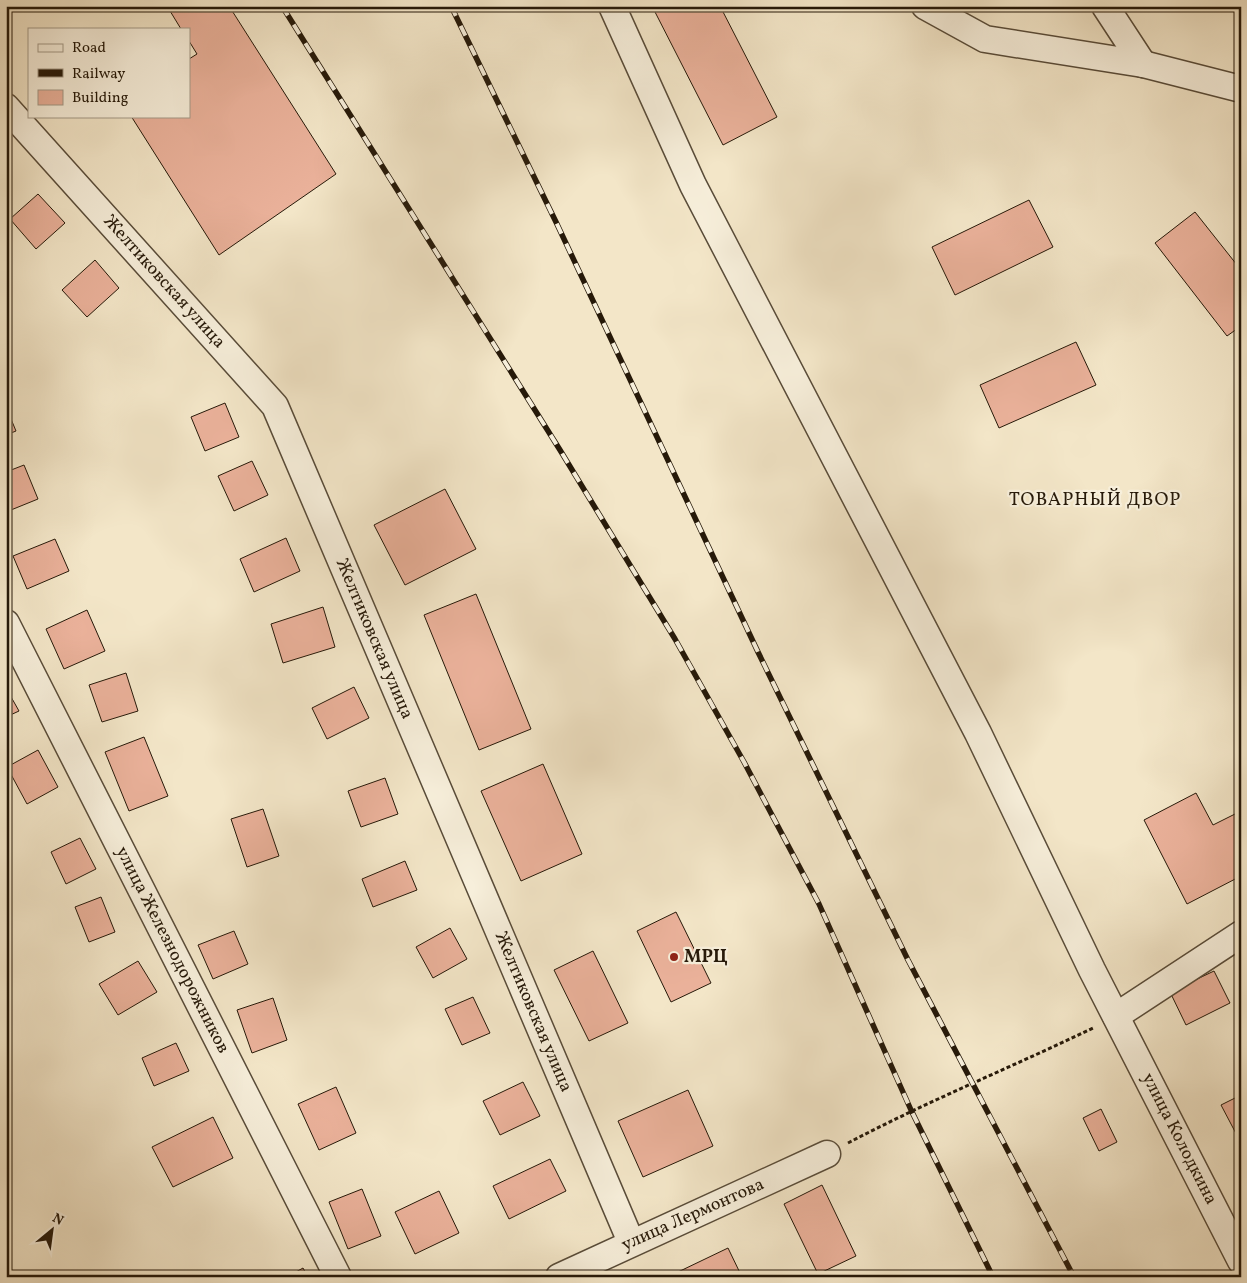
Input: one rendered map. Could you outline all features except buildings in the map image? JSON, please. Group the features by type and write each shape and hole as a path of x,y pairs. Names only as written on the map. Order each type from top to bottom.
{"street":[{"name":"улица Колодкина","path":"612,6 693,184 974,724 1092,970 1241,1261"},
{"path":"925,6 985,39 1143,64 1241,89"},
{"path":"1105,6 1143,64"},
{"name":"Желтиковская улица","path":"6,107 275,406 631,1242"},
{"name":"улица Железнодорожников","path":"6,624 338,1277"},
{"path":"1116,1016 1241,934"},
{"name":"улица Лермонтова","path":"559,1277 631,1242 827,1154"}],"path":[{"path":"827,1154 933,1100 982,1080 1116,1016"}],"railway":[{"path":"282,6 560,450 675,639 744,762 819,904 911,1110 993,1277"},
{"path":"451,6 556,222 758,652 908,960 1074,1277"}],"place":[{"name":"МРЦ","path":"674,957"}],"district":[{"name":"ТОВАРНЫЙ ДВОР","path":"1095,500"}]}
